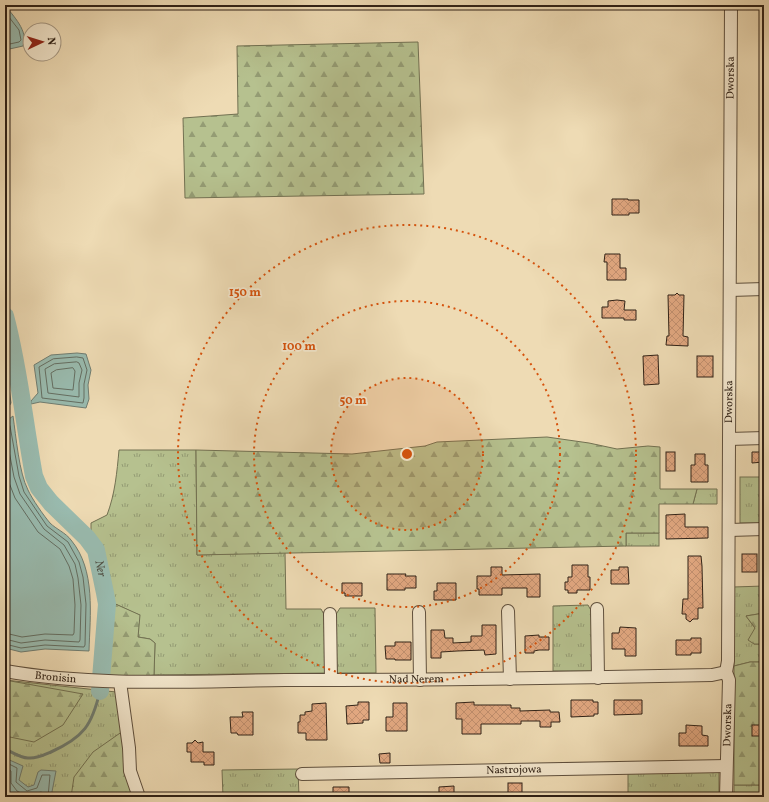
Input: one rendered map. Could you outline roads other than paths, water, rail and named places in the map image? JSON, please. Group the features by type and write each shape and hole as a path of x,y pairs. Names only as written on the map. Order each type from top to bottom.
{"street":[{"name":"Dworska","path":"726,797 729,680 726,672 728,661 729,530 731,5"},
{"path":"730,290 764,289"},
{"path":"729,439 764,438"},
{"path":"729,530 764,529"},
{"path":"597,609 598,678"},
{"path":"508,611 510,679"},
{"path":"419,612 420,680"},
{"path":"330,614 331,680"},
{"name":"Bronisin","path":"5,671 26,675 101,680"},
{"name":"Nad Nerem","path":"101,680 120,682 598,678 712,675 726,672"},
{"path":"120,682 129,748 130,771 139,797"},
{"name":"Nastrojowa","path":"302,774 726,766"}],"water":[{"path":"5,5 22,29 22,46 5,50"},
{"path":"77,353 86,354 91,370 88,385 89,399 86,408 40,402 31,404 31,401 38,393 34,365 51,355"},
{"path":"5,358 11,403 8,408 5,409"},
{"path":"13,416 22,474 28,490 50,523 71,540 79,552 84,565 90,593 89,651 45,649 21,652 5,648 5,422"},
{"path":"5,758 23,766 19,780 28,787 34,785 38,772 41,770 56,771 51,797 5,797"}],"waterway":[{"name":"Ner","path":"5,316 18,375 34,476 39,488 51,503 87,538 96,550 107,604 100,691"},
{"name":"Ner","path":"5,749 22,757 34,758 51,752 71,741 85,729 90,721 94,713 100,691"}]}
